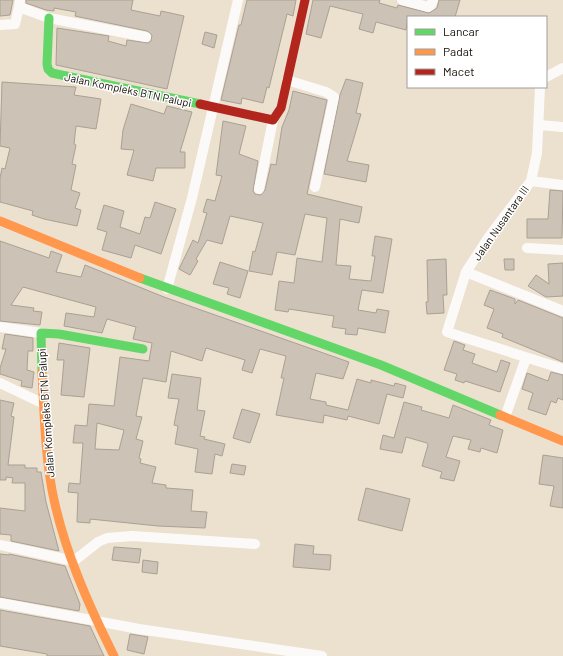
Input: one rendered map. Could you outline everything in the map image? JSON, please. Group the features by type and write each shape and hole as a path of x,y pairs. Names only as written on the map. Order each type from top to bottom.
{"street":[{"path":"167,290 192,198 238,0"},
{"path":"259,189 273,120 279,113 305,0"},
{"path":"402,0 428,7 433,0"},
{"path":"0,25 15,24 19,4 50,18 146,37"},
{"name":"Jalan Kompleks BTN Palupi","path":"50,18 47,64 52,73 273,120"},
{"path":"547,76 563,68"},
{"path":"287,80 326,92 334,96 315,187"},
{"name":"Jalan Nusantara III","path":"526,358 447,332 466,272 488,238 531,181 537,153 540,125 540,88"},
{"path":"540,125 563,126"},
{"path":"531,181 563,184"},
{"path":"0,221 167,290 270,324 359,357 563,441"},
{"path":"527,248 563,250"},
{"path":"466,272 563,310"},
{"path":"0,327 42,333"},
{"name":"Jalan Kompleks BTN Palupi","path":"114,656 98,622 64,536 54,499 48,467 41,366 42,333 59,334 143,349"},
{"path":"505,417 526,358 563,369"},
{"path":"0,383 44,404"},
{"path":"0,545 74,561 98,542 107,538 132,536 255,544"},
{"path":"0,603 98,622 322,656"}],"building":[{"path":"0,0 13,0 10,15 0,16"},
{"path":"26,0 133,0 131,10 160,16 161,11 184,16 167,89 56,65 57,28 109,36 108,41 126,46 127,40 148,43 151,41 152,35 147,31 75,16 76,12 54,8 54,11 46,10 26,3"},
{"path":"247,0 296,0 293,16 287,14 269,88 267,87 263,103 242,98 241,104 221,100 239,25 241,25"},
{"path":"313,0 380,0 379,3 397,8 398,5 429,13 437,8 439,0 460,0 455,16 407,16 406,30 376,22 373,33 359,29 363,14 330,6 321,38 306,34"},
{"path":"205,32 217,35 214,48 202,44"},
{"path":"346,79 363,83 356,113 361,114 347,161 369,165 366,182 324,174 340,95"},
{"path":"2,82 76,87 74,95 101,99 96,129 76,126 74,144 76,145 72,164 76,165 71,190 80,193 75,208 81,210 77,226 44,219 32,215 33,211 0,202 0,178 2,168 5,169 10,148 0,146"},
{"path":"293,91 327,100 307,194 362,207 359,223 340,219 336,265 351,266 349,279 371,281 375,256 372,256 375,236 392,239 383,293 362,290 358,310 376,313 377,309 389,311 385,333 358,328 357,335 345,334 346,329 332,327 334,316 289,309 288,312 275,310 279,281 294,283 297,258 322,262 327,218 305,214 295,255 277,252 272,275 249,271 253,251 255,252 263,223 230,216 222,244 207,240 196,259 198,261 190,275 179,269 193,240 198,243 207,213 203,212 207,199 215,201 222,176 216,175 223,121 246,126 239,154 258,161 253,191 255,194 261,195 265,190 271,164 276,165 282,127 289,110"},
{"path":"131,104 164,114 167,106 192,112 180,152 185,152 185,168 156,168 153,181 127,175 134,150 121,149 123,130"},
{"path":"550,190 563,191 562,238 527,238 527,219 548,219"},
{"path":"155,202 176,209 161,254 135,245 131,258 102,250 107,232 97,229 104,205 124,211 120,227 140,234 145,217 150,218"},
{"path":"0,241 49,258 51,251 62,255 56,272 81,277 85,265 164,297 349,362 343,379 316,373 310,399 326,402 326,405 348,410 357,379 371,383 371,380 394,386 395,383 406,386 403,398 387,394 379,424 348,416 347,420 324,415 323,423 276,415 284,378 281,378 286,356 260,349 252,373 242,370 245,360 206,348 202,361 171,351 166,382 143,378 136,416 142,417 136,439 143,441 139,458 141,459 140,463 156,467 152,483 166,485 166,488 193,490 191,511 207,512 205,528 158,526 90,519 90,523 77,522 78,493 68,492 69,483 80,484 83,443 73,443 75,425 87,426 89,404 114,406 120,357 149,361 152,343 133,339 136,327 107,319 102,333 64,326 66,313 94,317 96,307 23,287 11,305 34,308 33,311 42,312 40,325 0,321","holes":["97,423 124,430 119,450 95,449"]},
{"path":"446,259 447,295 443,295 444,313 427,314 427,260"},
{"path":"504,259 514,259 514,270 505,270"},
{"path":"220,262 248,271 240,298 227,294 229,288 213,284"},
{"path":"563,263 563,296 546,297 528,286 536,275 549,284 548,264"},
{"path":"490,290 515,299 515,304 518,300 563,318 563,362 502,337 503,334 487,328 494,309 484,305"},
{"path":"5,334 33,338 33,351 28,351 27,370 34,372 32,388 21,386 22,381 0,374 0,368 6,349 2,349"},
{"path":"454,341 465,345 463,350 475,354 472,363 497,372 501,360 510,363 500,392 465,381 464,383 455,380 457,374 444,370"},
{"path":"59,343 90,348 84,397 61,395 64,360 57,360"},
{"path":"551,372 563,375 563,400 558,398 556,403 551,401 546,415 528,409 533,393 522,389 527,373 548,381"},
{"path":"172,374 201,378 197,410 205,411 200,436 205,437 204,439 225,444 222,456 215,454 212,474 195,472 198,449 175,444 178,426 174,425 179,399 168,398"},
{"path":"0,400 14,403 11,416 14,417 8,465 25,465 25,468 37,468 37,472 41,472 46,502 59,551 11,541 11,535 0,534 0,508 25,511 25,483 12,483 13,478 6,477 6,480 0,480"},
{"path":"404,402 422,407 421,410 449,418 453,405 491,420 489,425 503,430 497,453 481,448 480,452 468,449 471,440 453,436 446,457 460,461 454,481 440,478 442,472 422,466 428,445 427,443 406,437 402,453 380,449 383,435 394,438"},
{"path":"242,409 260,414 250,443 233,438"},
{"path":"543,455 563,458 563,508 550,506 554,486 539,484"},
{"path":"232,464 246,466 244,475 230,473"},
{"path":"366,488 410,499 402,531 358,520"},
{"path":"295,544 314,546 313,554 331,555 330,570 293,567"},
{"path":"114,547 141,549 139,563 112,560"},
{"path":"0,554 9,554 65,566 80,604 79,611 0,597"},
{"path":"143,560 158,562 157,574 142,572"},
{"path":"0,610 90,626 104,656 47,656 47,654 0,646"},
{"path":"130,634 148,637 144,654 127,650"}],"traffic: fast":[{"path":"49,18 47,64 48,69 52,73 200,104"},
{"path":"140,278 381,365 500,415"},
{"path":"42,372 41,333 59,334 143,349"}],"traffic: slow":[{"path":"0,221 140,278"},
{"path":"42,372 48,461 57,512 77,575 114,656"},
{"path":"500,415 563,441"}],"traffic: jam":[{"path":"200,104 273,120 281,108 305,0"}]}
